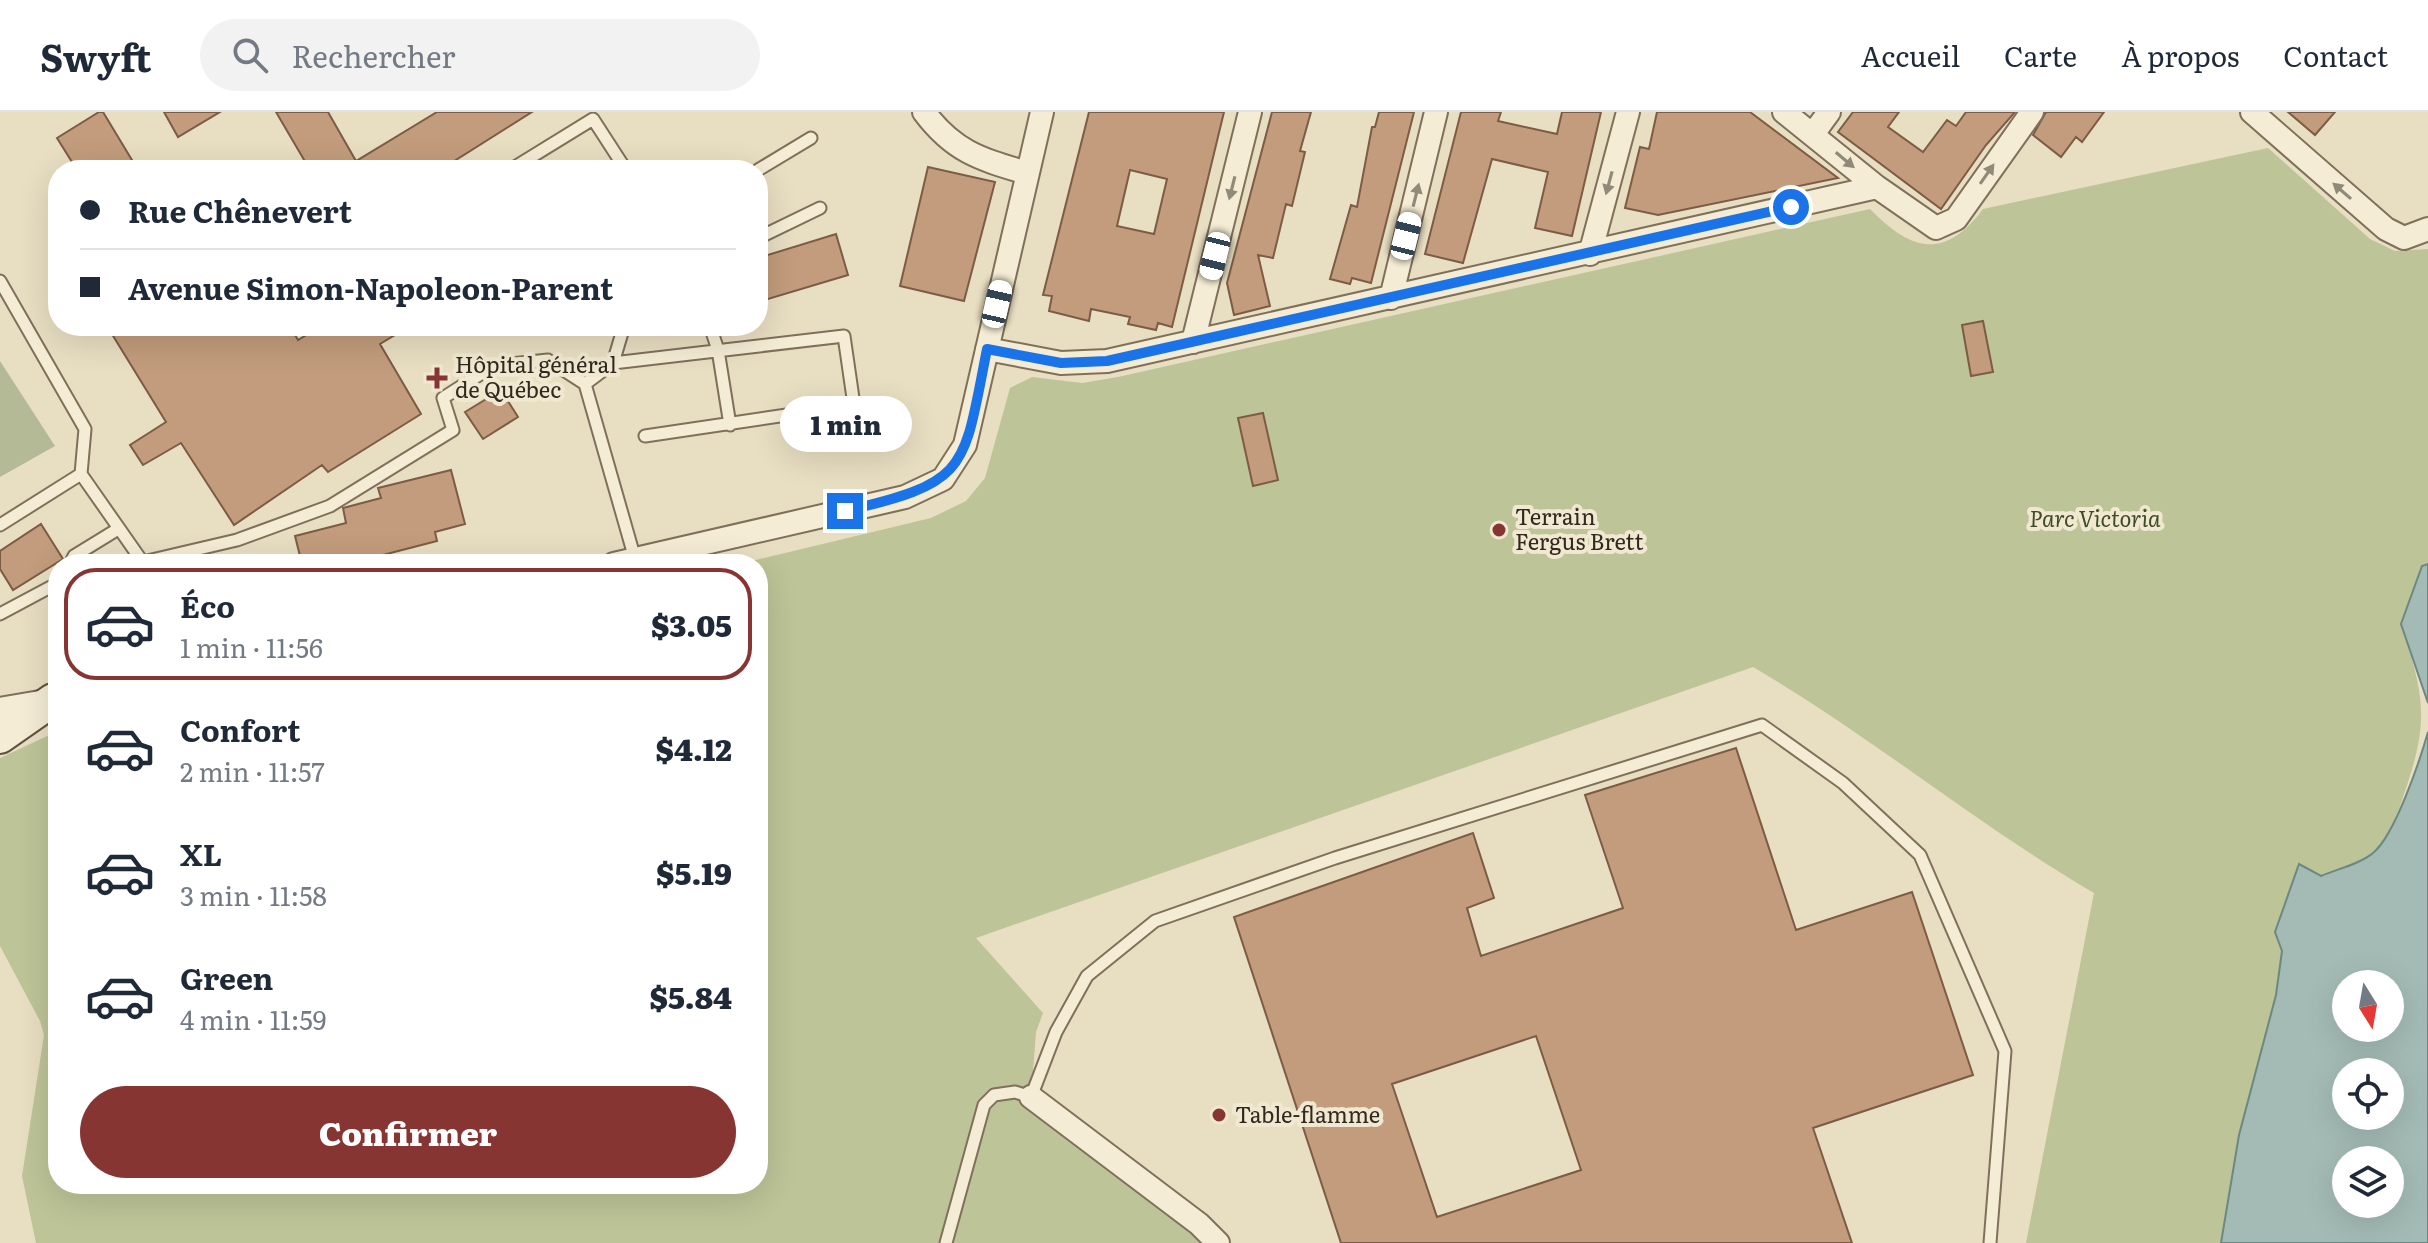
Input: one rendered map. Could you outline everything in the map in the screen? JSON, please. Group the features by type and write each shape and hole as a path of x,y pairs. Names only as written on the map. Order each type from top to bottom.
{"street":[{"path":"924,112 952,144 974,157 1027,173"},
{"path":"655,554 905,497 943,479 965,445 1042,112"},
{"path":"1193,342 1250,112"},
{"path":"1391,298 1436,112"},
{"path":"1590,254 1628,112"},
{"path":"1784,112 1877,187 1936,228 1956,219 2032,112"},
{"path":"1813,134 1829,112"},
{"path":"2257,114 2386,229 2404,238 2428,229"},
{"path":"987,349 1061,363 1092,362 1590,254 1877,187"},
{"path":"0,709 48,700"},
{"path":"0,737 48,704"},
{"path":"1031,1097 1199,1224 1218,1243"}],"lane":[{"path":"526,160 593,119 620,160"},
{"path":"768,164 811,138"},
{"path":"768,233 820,208"},
{"path":"0,281 85,429 81,474 137,554"},
{"path":"613,363 621,336"},
{"path":"713,336 730,425"},
{"path":"585,384 613,363 844,336 854,405 645,436"},
{"path":"180,554 237,540 330,506 453,430 443,398 493,366 548,360 585,384 622,554"},
{"path":"0,525 81,474"},
{"path":"77,554 118,529"},
{"path":"0,614 48,588"},
{"path":"946,1243 984,1105 994,1095 1015,1092 1031,1097 1056,1032 1087,976 1155,921 1335,858 1762,725 1843,783 1920,855 2005,1051 1990,1243"}],"green space":[{"name":"Parc Victoria","path":"2268,148 2370,239 2395,251 2428,249 2428,564 2422,566 2401,624 2420,696 2420,735 2416,755 2392,825 2372,853 2321,876 2298,865 2276,995 2221,1243 2026,1243 2094,893 1753,667 976,938 1043,1013 1036,1032 1031,1097 1219,1243 36,1243 22,1176 44,1035 40,1021 0,946 0,758 48,736 48,1194 768,1194 768,557 931,518 966,501 985,478 1010,388 1032,377 1082,383 1118,377 1870,209 1900,234 1914,241 1942,243 1955,237 1983,209"},
{"path":"0,361 55,446 0,477"}],"water":[{"path":"2428,564 2428,703 2401,624 2422,566"},
{"path":"2428,732 2428,1243 2221,1243 2239,1135 2276,995 2282,951 2275,932 2299,864 2321,876 2368,857 2390,830 2413,778"}],"building":[{"path":"103,112 132,160 71,160 57,138"},
{"path":"164,112 220,112 178,137"},
{"path":"276,112 328,112 355,160 304,160"},
{"path":"437,112 532,112 456,160 358,160"},
{"path":"1089,112 1224,112 1172,327 1158,323 1156,330 1128,324 1130,317 1091,309 1089,321 1049,311 1052,296 1043,295","holes":["1130,170 1167,179 1154,234 1117,226"]},
{"path":"1272,112 1311,112 1300,151 1305,152 1292,206 1286,204 1273,258 1258,255 1270,306 1234,315 1227,283"},
{"path":"1379,112 1414,112 1371,283 1352,278 1350,284 1330,279 1351,205 1357,207 1372,127 1375,127"},
{"path":"1461,112 1501,112 1498,121 1557,134 1562,112 1601,112 1572,236 1535,228 1548,172 1492,159 1463,263 1425,254"},
{"path":"1657,112 1750,112 1838,178 1658,215 1625,208 1640,147 1649,149"},
{"path":"1853,112 1899,112 1888,127 1923,152 1947,120 1956,126 1966,112 2015,112 1986,145 1941,209 1838,132"},
{"path":"2046,112 2104,112 2082,142 2076,137 2061,157 2033,135"},
{"path":"2288,112 2335,112 2315,135"},
{"path":"928,167 995,182 964,301 900,286"},
{"path":"836,234 848,275 768,299 768,255"},
{"path":"1983,321 1993,372 1971,376 1962,325"},
{"path":"113,336 296,336 298,340 305,336 393,336 380,344 421,414 328,472 322,465 234,525 181,443 143,465 130,445 166,422"},
{"path":"501,390 518,417 483,439 465,412"},
{"path":"1263,413 1278,480 1253,486 1238,418"},
{"path":"451,470 465,524 435,532 437,541 387,554 300,554 295,536 346,523 343,508 381,498 378,488"},
{"path":"41,524 60,554 48,554 48,568 13,590 0,569 0,551"},
{"path":"1736,748 1796,930 1912,892 1973,1075 1813,1128 1852,1243 1341,1243 1234,917 1473,833 1494,898 1467,908 1481,956 1623,908 1585,795","holes":["1536,1036 1581,1170 1437,1217 1392,1084"]}],"place":[{"name":"Hôpital général de Québec","path":"437,378"},
{"name":"Terrain Fergus Brett","path":"1499,530"},
{"name":"Table-flamme","path":"1219,1115"}],"route":[{"path":"845,511 905,497 943,479 954,468 965,445 987,349 1061,363 1107,361 1791,207"}]}
